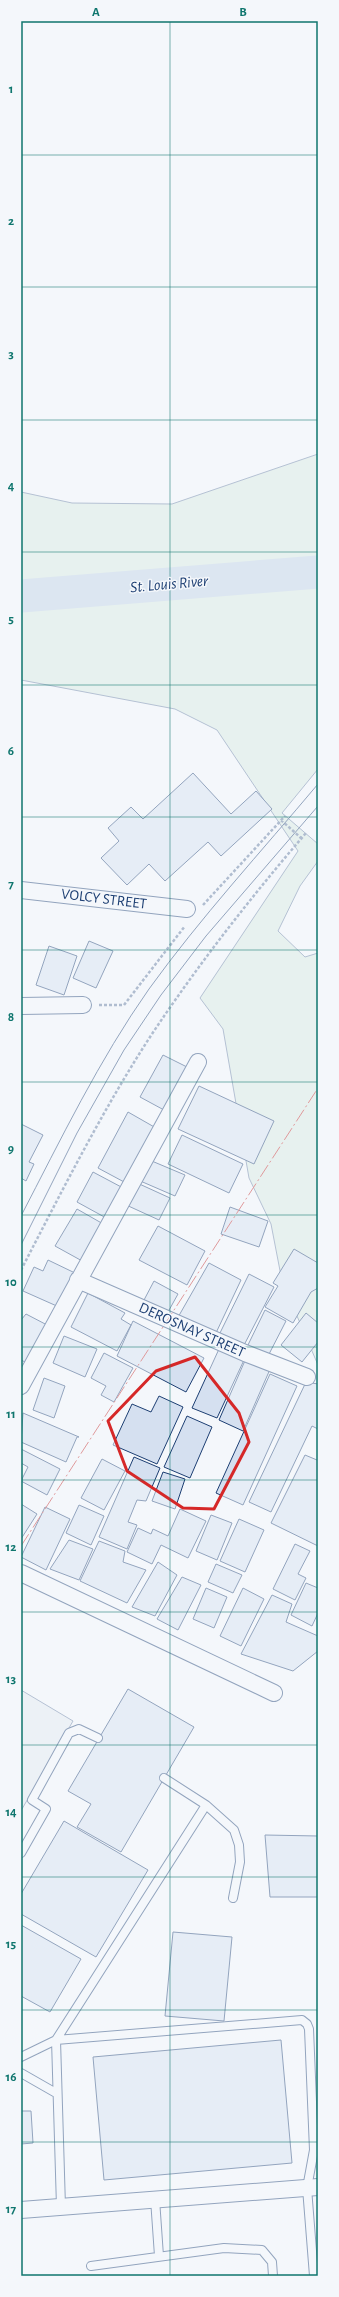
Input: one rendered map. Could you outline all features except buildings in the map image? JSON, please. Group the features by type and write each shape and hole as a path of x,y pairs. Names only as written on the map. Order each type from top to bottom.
{"street":[{"name":"VOLCY STREET","path":"21,890 192,909"},
{"path":"21,1006 83,1005"},
{"path":"21,1386 198,1062"},
{"name":"DEROSNAY STREET","path":"78,1280 244,1353 307,1377"},
{"path":"21,1573 274,1693"},
{"path":"21,2210 313,2187"}],"lane":[{"path":"21,1853 46,1809 32,1800 69,1733 79,1729 98,1738"},
{"path":"164,1778 206,1805 234,1830 240,1845 240,1862 233,1898"},
{"path":"61,2206 56,2093 56,2040 206,1805"},
{"path":"21,2058 56,2040 302,2020 307,2024 309,2029 315,2095 313,2187 314,2276"},
{"path":"21,2073 56,2093"},
{"path":"155,2199 159,2256"},
{"path":"91,2266 224,2248 262,2250 272,2262 273,2276"}],"path":[{"path":"83,1005 124,1005 192,909 285,816"},
{"path":"281,820 301,838"},
{"path":"21,1270 76,1164 150,1038 194,974 306,832"}],"highlighted area":[{"path":"195,1357 239,1413 249,1442 214,1509 183,1508 127,1471 108,1421 156,1371"}],"shaded area":[{"path":"318,454 318,769 282,813 318,844 318,861 300,886 278,931 305,957 318,953 318,1365 282,1281 271,1224 249,1178 223,1029 200,998 298,851 217,730 175,709 21,680 21,492 72,503 172,504"},
{"path":"21,1690 73,1721 22,1809 21,1809"}],"waterway":[{"name":"St. Louis River","path":"21,596 318,572"}],"tram line":[{"path":"21,1216 97,1072 149,989 210,910 318,784"},
{"path":"21,1245 77,1133 124,1050 161,995 206,936 318,806"}],"power":[{"path":"21,1546 318,1088"}]}
